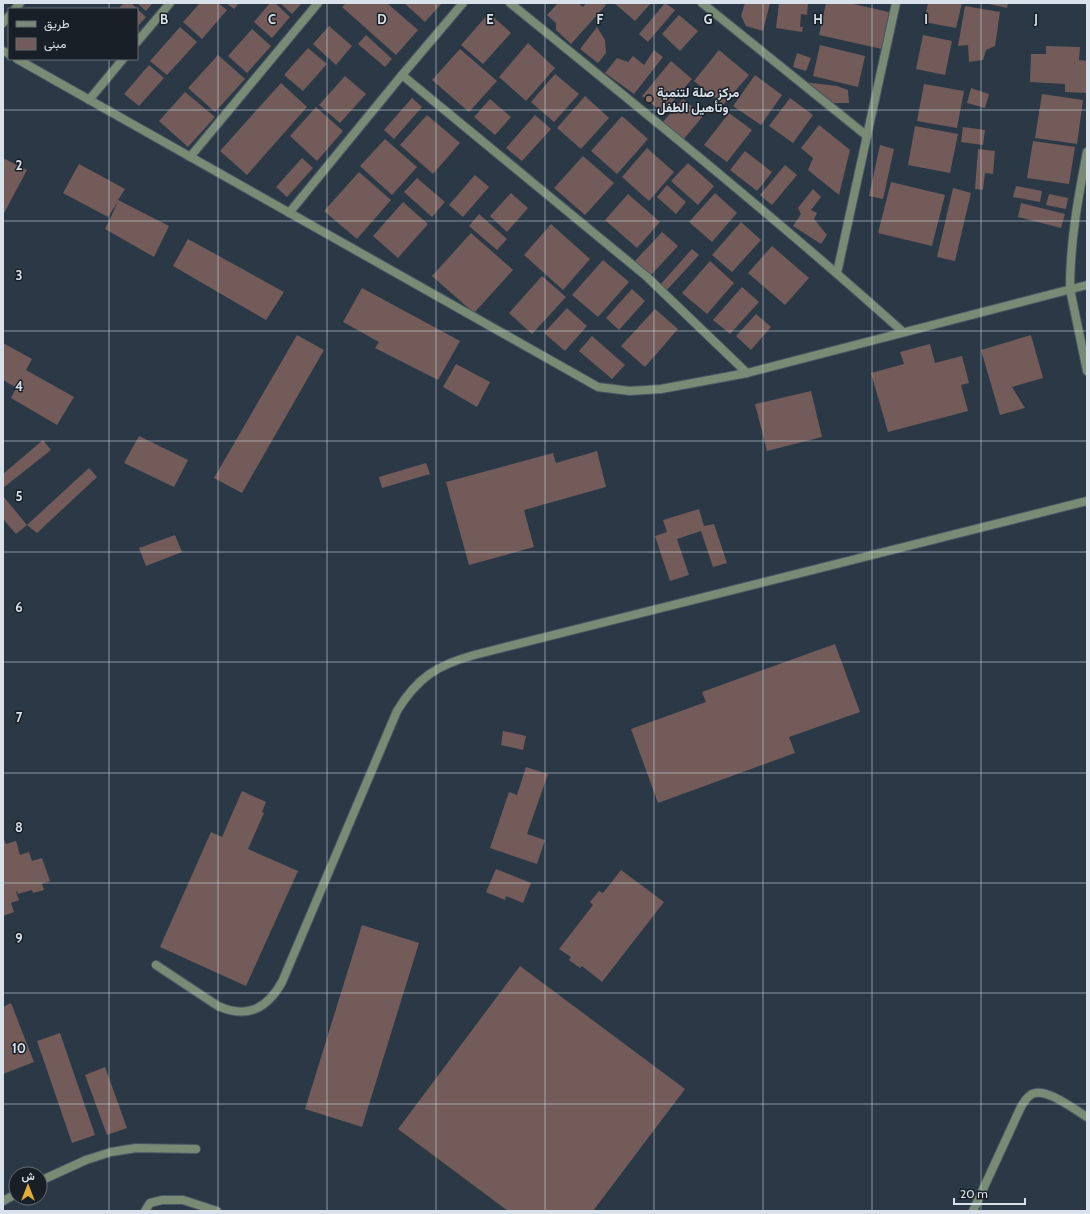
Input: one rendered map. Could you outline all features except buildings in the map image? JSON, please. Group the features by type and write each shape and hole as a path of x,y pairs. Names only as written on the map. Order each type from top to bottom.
{"street":[{"path":"138,41 170,3"},
{"path":"190,156 318,3"},
{"path":"289,213 463,3"},
{"path":"510,3 837,272 903,332"},
{"path":"702,3 867,136"},
{"path":"837,272 896,3"},
{"path":"19,60 598,387 630,391 661,388 746,373 1087,285"},
{"path":"89,100 122,60"},
{"path":"402,75 646,276 746,373"},
{"path":"1087,152 1077,202 1070,264 1070,289 1087,371"},
{"path":"156,965 218,1006 228,1010 239,1012 250,1011 270,1000 282,982 397,711 416,685 443,665 458,659 1087,501"},
{"path":"973,1211 1026,1099 1034,1093 1044,1093 1054,1097 1087,1117"},
{"path":"48,1177 86,1160 111,1152 136,1148 196,1149"},
{"path":"145,1211 150,1203 162,1200 183,1200 217,1211"}],"place":[{"name":"مركز صلة لتنمية وتأهيل الطفل","path":"649,99"}]}
